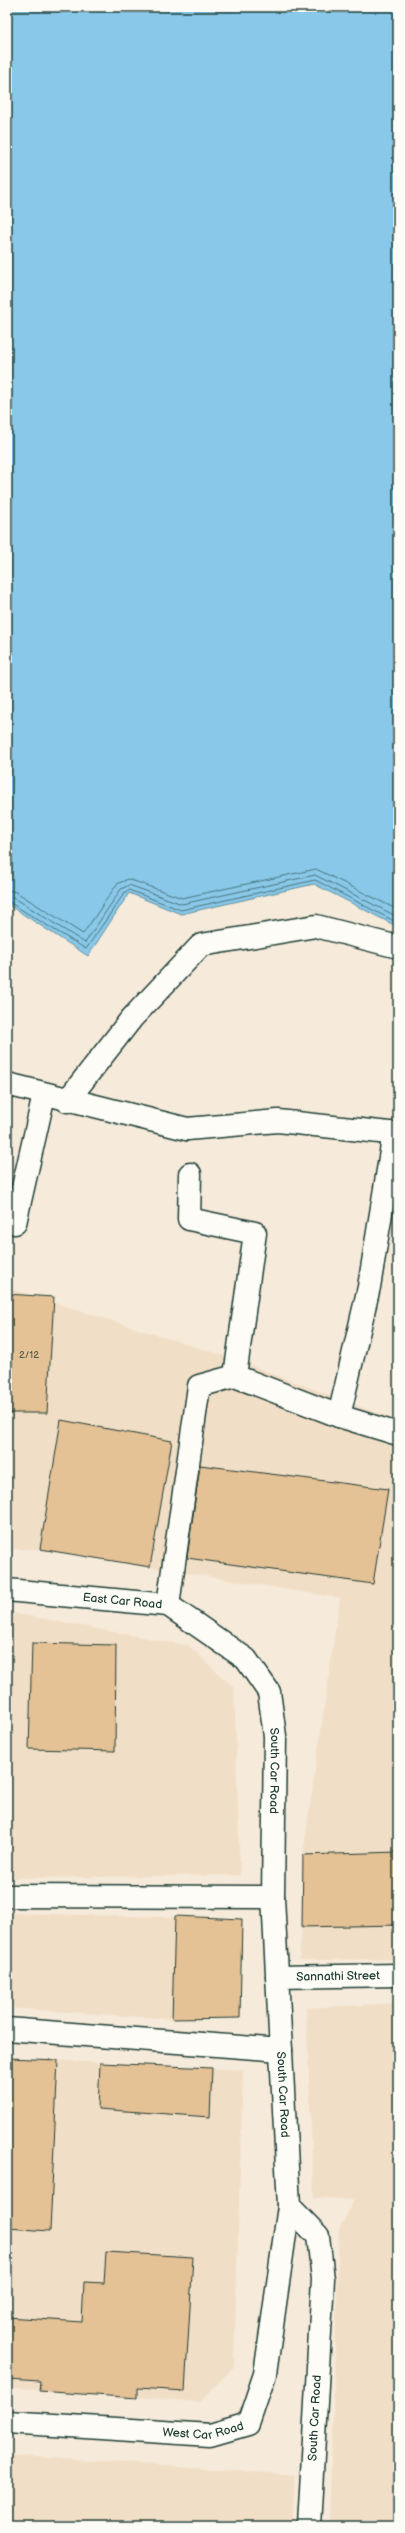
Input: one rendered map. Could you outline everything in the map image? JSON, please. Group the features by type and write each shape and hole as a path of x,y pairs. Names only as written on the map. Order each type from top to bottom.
{"street":[{"path":"67,1101 132,1018 202,945 316,926 398,947"},
{"path":"7,1084 67,1101 187,1130 278,1122 396,1134 369,1287 339,1416"},
{"path":"15,1223 15,1184 44,1095"},
{"path":"190,1174 189,1219 255,1233 235,1376"},
{"path":"168,1605 199,1386 235,1376 339,1416 398,1434"},
{"name":"East Car Road","path":"7,1590 168,1605 246,1659"},
{"name":"South Car Road","path":"246,1659 269,1692 275,1736 273,1897 289,2206 318,2236 323,2279 309,2526"},
{"path":"7,1896 273,1897"},
{"name":"Sannathi Street","path":"277,1977 398,1975"},
{"path":"7,2029 281,2050"},
{"name":"West Car Road","path":"7,2422 210,2435 248,2424 264,2374 289,2206"}],"shaded area":[{"path":"7,1288 234,1359 398,1421 398,1959 299,1960 302,1927 303,1855 340,1598 40,1549 7,1549"},
{"path":"7,1612 189,1646 234,1688 240,1875 7,1878"},
{"path":"7,1913 242,1919 240,2018 172,2019 7,2008"},
{"path":"398,2003 398,2526 329,2526 339,2230 354,2200 314,2197 306,2008"},
{"path":"7,2058 243,2070 234,2366 200,2402 7,2387"},
{"path":"7,2455 295,2475 292,2526 7,2526"}],"water":[{"path":"7,7 398,7 398,927 314,884 181,914 129,893 88,956 7,904"}],"building":[{"path":"7,1294 54,1297 47,1413 7,1413"},
{"path":"61,1420 172,1441 150,1567 40,1549"},
{"path":"200,1465 388,1489 373,1584 187,1558"},
{"path":"32,1643 116,1645 115,1751 29,1749"},
{"path":"398,1852 398,1925 302,1927 303,1855"},
{"path":"175,1916 242,1919 240,2018 172,2019"},
{"path":"7,2058 58,2060 50,2231 7,2228"},
{"path":"100,2063 212,2068 210,2117 98,2109"},
{"path":"106,2252 193,2257 185,2391 137,2388 137,2398 39,2391 40,2381 7,2379 7,2317 82,2322 84,2282 104,2283"}]}
